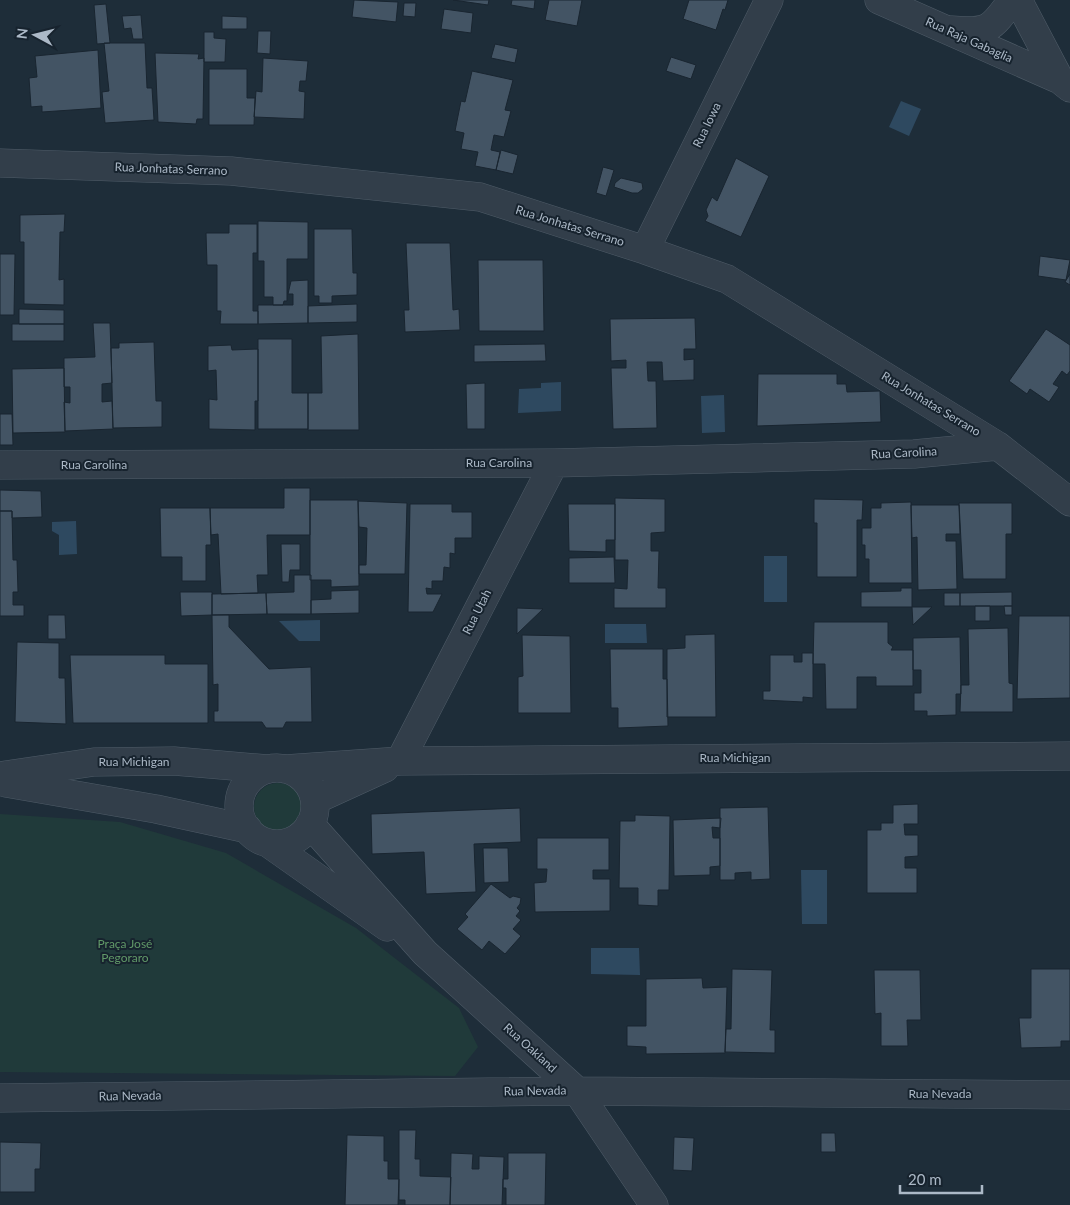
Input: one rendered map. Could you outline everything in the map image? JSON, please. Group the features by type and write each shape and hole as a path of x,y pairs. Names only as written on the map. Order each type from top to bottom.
{"street":[{"name":"Rua Iowa","path":"645,250 769,0"},
{"name":"Rua Raja Gabaglia","path":"879,0 1065,84"},
{"path":"945,30 973,32 984,30 996,24 1012,0"},
{"name":"Rua Raja Gabaglia","path":"1018,0 1065,84"},
{"name":"Rua Jonhatas Serrano","path":"0,163 230,172 480,198 645,250 726,280 998,446 1070,502"},
{"name":"Rua Carolina","path":"0,465 554,463 914,454 998,446"},
{"name":"Rua Utah","path":"400,761 554,463"},
{"name":"Rua Michigan","path":"0,776 94,762 174,761 277,769 400,761 1070,756"},
{"name":"Rua Michigan","path":"313,812 400,761"},
{"path":"0,782 139,806 258,836 292,841 303,834 313,812 311,788 304,778 277,769 257,774 247,782 241,793 240,812 258,836"},
{"name":"Rua Oakland","path":"313,812 425,953"},
{"name":"Rua Oakland","path":"258,836 425,953 577,1091 654,1205"},
{"name":"Rua Nevada","path":"0,1098 577,1091 1070,1094"}],"green space":[{"path":"273,783 283,783 295,790 302,802 302,812 295,824 283,831 273,831 265,827 258,820 254,812 254,802 258,794 265,787"},
{"name":"Praça José Pegoraro","path":"0,814 120,822 226,853 356,928 459,1008 478,1047 455,1076 0,1072"}],"water":[{"path":"901,101 921,109 909,136 889,127"},
{"path":"561,382 561,411 518,413 519,389 541,388 541,383"},
{"path":"724,395 725,432 702,433 701,396"},
{"path":"76,521 77,554 59,555 59,535 52,531 52,522"},
{"path":"764,556 787,556 787,602 764,602"},
{"path":"320,620 320,641 299,641 279,621"},
{"path":"605,624 646,624 647,643 605,643"},
{"path":"801,870 827,870 827,924 802,924"},
{"path":"591,948 639,948 640,975 591,974"}],"building":[{"path":"354,0 398,2 396,22 352,17"},
{"path":"453,0 489,0 488,5"},
{"path":"512,0 535,0 534,9 511,5"},
{"path":"549,0 582,0 577,26 545,20"},
{"path":"689,0 728,0 716,30 683,19"},
{"path":"404,3 416,3 415,17 403,16"},
{"path":"106,4 110,43 97,44 94,5"},
{"path":"444,9 473,13 471,33 441,29"},
{"path":"141,15 143,39 133,39 131,28 124,29 122,16"},
{"path":"222,16 247,17 247,29 222,29"},
{"path":"258,31 271,31 270,54 257,53"},
{"path":"204,32 214,32 214,38 226,39 225,62 204,62"},
{"path":"104,43 145,43 147,88 152,88 154,120 105,123 102,92 109,91"},
{"path":"495,44 518,49 515,63 491,58"},
{"path":"98,50 101,108 42,112 42,106 31,107 29,78 37,77 35,56"},
{"path":"155,53 199,54 198,59 204,58 203,119 197,119 196,124 158,122"},
{"path":"671,57 696,65 691,79 666,71"},
{"path":"263,58 308,61 306,81 300,81 299,91 305,92 304,119 254,117 256,91 262,92"},
{"path":"209,69 247,69 247,98 255,98 254,125 209,125"},
{"path":"472,71 513,80 505,110 511,111 504,137 494,135 491,150 500,152 496,170 475,166 478,152 461,149 464,133 455,131 461,101 465,102"},
{"path":"501,150 518,155 513,174 496,170"},
{"path":"736,158 769,176 741,237 705,221 708,216 706,210 712,197 717,201"},
{"path":"603,167 614,170 606,196 596,193"},
{"path":"621,178 642,183 643,189 638,193 632,193 614,187 615,183"},
{"path":"65,214 64,232 60,232 59,280 64,279 64,305 24,304 24,242 20,242 20,215"},
{"path":"258,221 308,222 308,259 287,259 287,301 284,301 283,305 273,305 273,297 264,297 264,261 258,261"},
{"path":"229,224 257,224 257,253 253,253 253,311 258,311 258,324 220,324 221,311 217,311 217,265 207,265 206,233 229,233"},
{"path":"314,229 352,229 353,273 357,273 357,295 332,296 332,303 319,303 319,296 314,296"},
{"path":"406,243 450,243 453,310 459,309 460,330 405,332 404,310 409,310"},
{"path":"0,254 15,254 14,315 0,315"},
{"path":"1040,256 1070,260 1066,280 1038,276"},
{"path":"478,260 543,260 544,331 479,331"},
{"path":"1070,274 1070,285 1065,282"},
{"path":"308,280 308,323 258,324 258,305 293,305 293,294 288,294 291,281"},
{"path":"357,304 357,322 308,323 308,306"},
{"path":"19,309 64,310 64,324 19,324"},
{"path":"695,318 696,349 684,349 684,360 694,359 694,380 663,381 662,362 647,362 648,381 656,381 657,428 613,429 611,368 626,368 626,360 611,361 610,319"},
{"path":"93,323 110,323 112,383 102,384 102,402 112,401 113,429 65,431 64,402 70,403 70,387 64,387 64,358 95,357"},
{"path":"12,324 64,324 64,341 12,341"},
{"path":"1046,329 1070,345 1070,371 1067,375 1062,371 1053,384 1059,387 1049,402 1030,389 1027,394 1009,381"},
{"path":"358,334 359,430 308,430 308,393 322,393 321,336"},
{"path":"258,339 292,339 292,393 308,393 308,429 258,429"},
{"path":"154,342 156,401 162,401 162,427 113,428 111,348 119,348 119,343"},
{"path":"545,344 546,361 474,362 474,345"},
{"path":"231,345 232,350 258,349 258,401 255,401 255,430 209,429 209,399 217,400 216,370 208,371 208,346"},
{"path":"64,368 65,432 13,433 12,369"},
{"path":"758,374 837,374 837,384 846,384 847,392 880,391 881,422 757,426"},
{"path":"485,383 485,429 467,429 466,384"},
{"path":"0,414 12,414 13,445 0,445"},
{"path":"284,488 310,488 310,535 267,535 268,575 257,575 258,593 221,594 218,534 211,535 210,508 284,508"},
{"path":"0,490 41,491 42,517 12,518 12,511 0,511"},
{"path":"615,498 665,499 665,532 651,533 651,551 659,551 658,588 666,588 666,608 614,608 614,588 627,589 628,560 615,560"},
{"path":"814,499 863,500 862,520 857,520 857,577 817,577 817,523 814,523"},
{"path":"310,500 358,500 359,586 331,587 331,580 310,580"},
{"path":"358,501 407,503 405,574 359,574 359,565 366,565 367,528 359,527"},
{"path":"911,502 912,583 869,583 869,559 865,559 865,545 862,545 862,528 871,528 871,508 881,508 881,503"},
{"path":"959,503 1012,503 1012,534 1006,534 1006,579 963,579"},
{"path":"410,504 452,504 452,512 472,512 472,538 455,538 455,554 450,553 450,568 444,567 443,581 432,581 432,589 426,588 427,594 442,594 433,612 408,612"},
{"path":"568,504 615,504 615,540 606,540 606,552 569,551"},
{"path":"911,505 959,505 960,534 946,534 946,541 956,541 957,589 918,590 917,537 912,538"},
{"path":"160,508 210,508 211,545 206,545 206,581 182,581 182,557 161,557"},
{"path":"0,511 12,511 13,560 17,560 18,592 13,592 13,605 24,605 24,616 0,616"},
{"path":"281,544 300,544 300,570 290,570 289,582 282,582"},
{"path":"614,557 615,583 569,583 569,558"},
{"path":"294,575 311,575 311,614 267,614 266,593 294,592"},
{"path":"901,588 912,588 912,607 861,607 861,592 901,591"},
{"path":"359,590 359,613 311,614 311,600 331,599 331,591"},
{"path":"180,592 212,592 212,615 181,616"},
{"path":"1012,592 1012,606 960,606 960,593"},
{"path":"266,593 267,614 212,615 212,594"},
{"path":"944,593 960,593 960,606 944,606"},
{"path":"975,606 990,606 990,621 975,621"},
{"path":"1004,606 1012,606 1012,615 1005,615"},
{"path":"912,607 932,607 913,625"},
{"path":"517,608 543,609 517,634"},
{"path":"48,615 65,615 66,639 48,639"},
{"path":"212,615 229,615 229,627 269,669 311,667 312,722 286,722 283,728 266,728 262,722 214,722 214,711 218,711 218,684 213,685"},
{"path":"1019,616 1070,616 1070,698 1017,699"},
{"path":"814,622 888,622 888,643 893,647 891,650 913,650 913,686 876,686 876,677 857,677 857,709 826,709 825,664 813,664"},
{"path":"1008,628 1009,683 1013,684 1013,712 960,712 961,685 969,685 968,629"},
{"path":"715,634 716,717 667,717 667,649 685,648 685,635"},
{"path":"522,635 570,636 571,713 518,713 518,677 523,676"},
{"path":"960,637 961,694 956,694 956,715 927,716 927,711 914,711 914,693 921,693 921,670 913,670 913,638"},
{"path":"17,642 59,643 59,678 65,678 66,724 15,722"},
{"path":"610,649 663,649 663,679 667,679 668,726 618,728 618,708 611,708"},
{"path":"802,653 813,653 813,698 803,697 803,702 763,700 763,691 770,691 770,655 794,655 794,662 802,662"},
{"path":"70,655 165,655 165,664 208,664 208,723 73,723"},
{"path":"918,804 918,824 904,824 905,835 918,835 918,856 905,857 905,868 917,868 917,893 867,893 867,830 881,830 881,823 893,823 893,805"},
{"path":"768,807 770,879 751,880 751,872 735,873 735,880 720,880 720,808"},
{"path":"520,808 521,842 474,844 476,892 426,894 424,852 372,854 371,814"},
{"path":"635,815 670,816 669,890 658,890 658,906 638,905 638,888 619,888 620,821 635,821"},
{"path":"721,818 720,828 712,827 713,838 720,838 720,866 710,867 710,875 674,876 673,820"},
{"path":"537,838 609,838 609,870 593,870 593,879 610,879 610,911 535,912 534,883 546,882 547,869 537,869"},
{"path":"483,848 508,848 509,882 484,883"},
{"path":"491,884 510,898 513,896 521,898 517,908 520,911 516,916 521,920 513,929 521,936 505,954 489,941 482,950 457,929 468,917 465,914"},
{"path":"732,969 772,970 770,1030 775,1030 775,1053 725,1052 726,1029 731,1029"},
{"path":"1031,969 1070,969 1070,1041 1061,1041 1061,1047 1021,1048 1019,1018 1031,1018"},
{"path":"874,970 920,970 921,1020 907,1020 908,1046 881,1046 881,1013 875,1014"},
{"path":"702,978 703,988 727,987 725,1053 646,1054 646,1047 627,1046 627,1026 646,1026 646,979"},
{"path":"399,1130 416,1130 415,1159 420,1159 420,1176 451,1177 450,1205 405,1205 405,1200 399,1200"},
{"path":"821,1133 835,1133 836,1152 821,1152"},
{"path":"347,1135 384,1136 384,1161 388,1161 388,1179 399,1179 398,1205 345,1205"},
{"path":"674,1137 694,1138 692,1171 673,1170"},
{"path":"0,1142 41,1143 40,1169 35,1169 35,1192 0,1192"},
{"path":"451,1153 473,1154 472,1169 479,1169 479,1156 504,1157 502,1205 450,1205"},
{"path":"508,1153 546,1153 545,1205 506,1205 506,1188 503,1188 503,1179 508,1179"}]}
